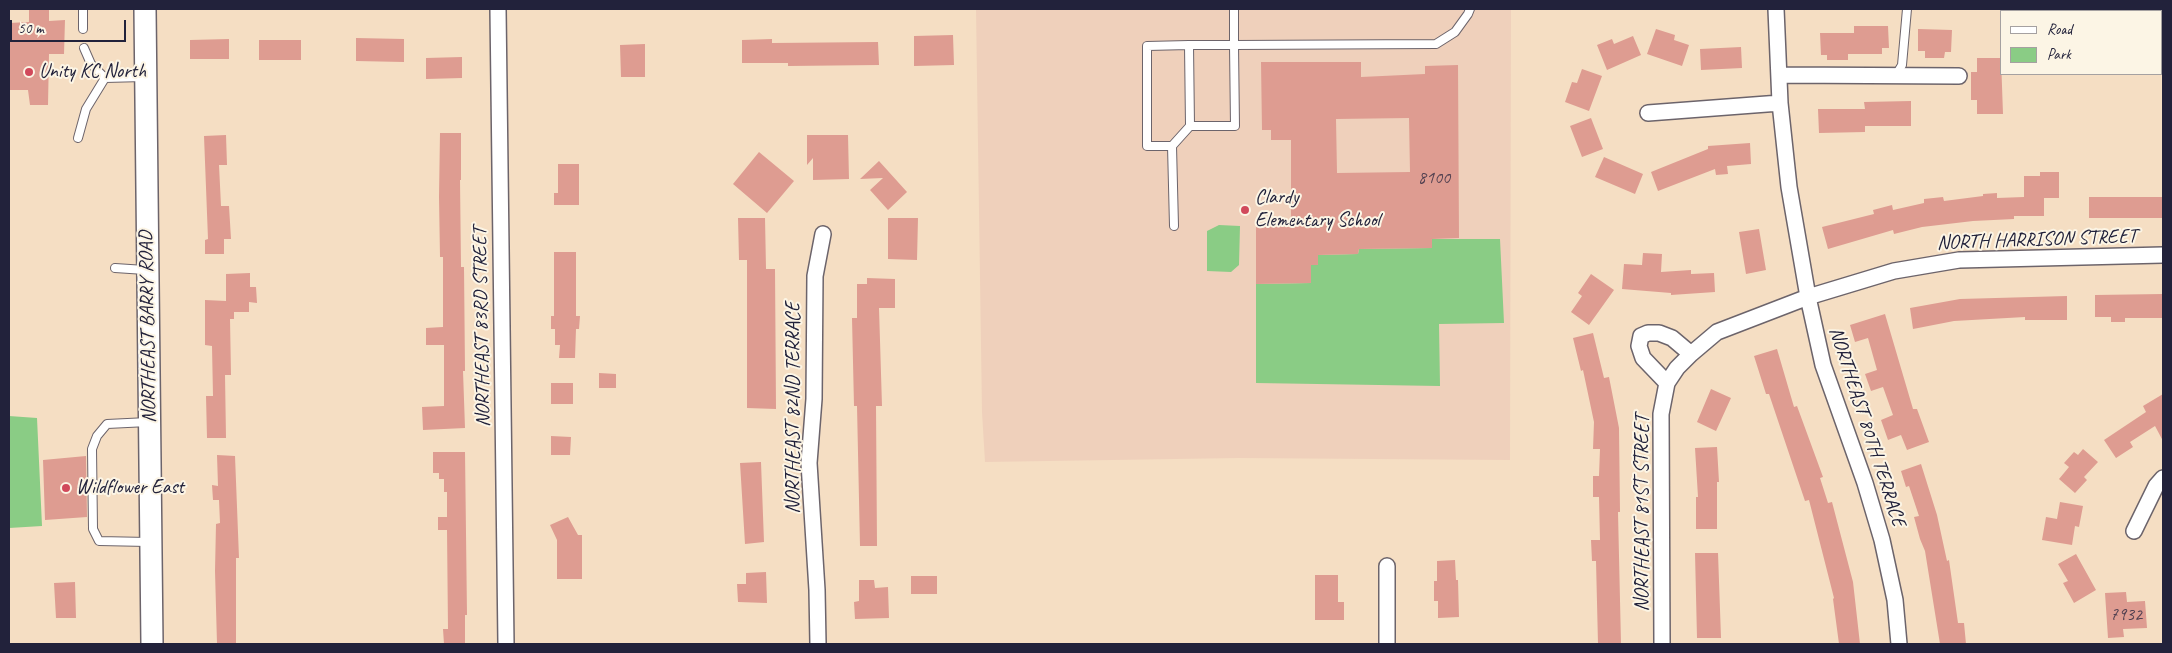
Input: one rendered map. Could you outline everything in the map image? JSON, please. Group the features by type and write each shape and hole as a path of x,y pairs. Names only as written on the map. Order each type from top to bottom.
{"main road":[{"name":"NORTHEAST BARRY ROAD","path":"145,9 152,644"}],"street":[{"name":"NORTHEAST 83RD STREET","path":"498,9 506,644"},
{"name":"NORTHEAST 80TH TERRACE","path":"1776,9 1780,103 1789,187 1808,298 1823,365 1866,483 1882,540 1895,600 1899,644"},
{"path":"1779,75 1959,76"},
{"path":"1648,113 1780,103"},
{"name":"NORTHEAST 82ND TERRACE","path":"818,644 817,590 809,463 814,399 815,276 823,234"},
{"name":"NORTH HARRISON STREET","path":"1691,354 1717,332 1808,298 1894,270 1960,260 2163,255"},
{"path":"1667,383 1643,358 1639,346 1641,336 1648,333 1659,333 1672,338 1691,354"},
{"name":"NORTHEAST 81ST STREET","path":"1662,644 1661,414 1667,383 1677,368 1691,354"},
{"path":"2134,531 2156,486 2163,478"},
{"path":"1387,566 1387,644"}],"lane":[{"path":"83,9 83,29"},
{"path":"1190,126 1235,126 1234,9"},
{"path":"1172,146 1147,146 1146,46 1436,44 1455,32 1470,9"},
{"path":"1896,75 1902,65 1906,9"},
{"path":"1174,226 1172,146 1190,126 1189,45"},
{"path":"84,48 91,64 105,78 145,77"},
{"path":"78,138 86,109 105,78"},
{"path":"115,268 148,270"},
{"path":"149,422 107,424 97,436 92,449 93,529 99,541 150,542"}],"shaded area":[{"name":"Clardy Elementary School","path":"976,9 1511,9 1510,460 1239,458 985,462 982,412"}],"green space":[{"path":"1219,225 1240,226 1239,265 1231,272 1207,271 1207,231"},
{"path":"1432,239 1500,239 1504,323 1439,324 1440,386 1256,383 1256,284 1311,283 1311,265 1318,265 1318,255 1358,254 1359,249 1432,248"},
{"path":"9,416 37,418 42,526 9,528"}],"building":[{"name":"Unity KC North","path":"29,9 49,9 49,21 65,20 64,54 49,54 48,105 30,105 28,90 9,90 9,23 29,22"},
{"path":"1854,26 1888,26 1889,48 1882,48 1882,54 1848,54 1848,60 1827,60 1827,55 1821,55 1820,33 1854,33"},
{"path":"1656,29 1675,35 1674,40 1689,45 1682,66 1647,54"},
{"path":"1918,29 1952,30 1951,52 1945,52 1944,58 1925,58 1925,51 1918,51"},
{"path":"953,35 954,65 914,66 914,36"},
{"path":"1633,36 1641,55 1607,70 1597,45 1612,39 1614,44"},
{"path":"356,38 404,39 404,62 356,61"},
{"path":"229,39 229,59 190,59 190,40"},
{"path":"772,39 772,43 878,42 879,65 788,66 788,63 742,63 742,40"},
{"path":"259,40 301,40 301,60 259,60"},
{"path":"645,44 645,77 621,77 620,45"},
{"path":"1741,47 1742,68 1701,70 1700,49"},
{"path":"462,57 462,78 426,79 426,58"},
{"path":"1977,58 2000,58 2003,114 1977,114 1977,100 1971,100 1971,72 1977,72"},
{"name":"Clardy Elementary School","path":"1261,62 1361,62 1361,77 1425,74 1425,66 1458,65 1459,238 1432,239 1432,248 1359,249 1358,254 1318,255 1318,265 1311,265 1311,283 1256,284 1256,227 1291,226 1291,140 1271,140 1271,130 1262,130","holes":["1409,118 1410,172 1337,173 1336,119"]},
{"path":"1582,69 1602,76 1589,111 1565,102 1572,82 1577,83"},
{"path":"1911,101 1911,126 1865,126 1865,132 1819,133 1818,109 1865,109 1864,102"},
{"path":"1591,118 1603,149 1582,157 1570,126"},
{"path":"440,133 461,133 461,267 464,267 465,371 463,371 465,428 423,430 422,407 444,406 444,345 426,345 426,328 443,327 443,257 440,257 439,197"},
{"path":"226,135 227,165 219,165 221,206 229,206 231,239 224,239 224,254 205,254 205,240 208,239 204,136"},
{"path":"807,135 848,135 849,179 813,180 813,158 807,165"},
{"path":"1750,143 1751,164 1727,166 1728,174 1716,175 1715,169 1658,191 1651,172 1708,149 1708,146"},
{"path":"759,152 794,181 767,213 733,184"},
{"path":"1604,157 1643,174 1635,194 1595,177"},
{"path":"879,161 907,192 888,210 870,190 883,178 860,179"},
{"path":"558,164 579,164 579,205 554,205 554,193 558,193"},
{"path":"2040,172 2059,172 2059,198 2044,198 2044,216 2014,216 2014,219 1973,221 1922,227 1894,234 1893,230 1828,249 1822,227 1874,214 1873,210 1892,205 1893,210 1924,203 1924,199 1943,197 1944,201 1997,193 1997,198 2024,197 2024,176 2040,176"},
{"path":"2089,197 2163,197 2163,218 2089,218"},
{"path":"738,218 765,218 766,269 775,269 776,409 747,408 747,260 739,260"},
{"path":"888,218 918,218 917,260 888,259"},
{"path":"1759,229 1766,270 1746,274 1739,232"},
{"path":"554,252 576,252 576,316 580,316 579,329 576,329 575,358 559,358 560,345 555,345 555,329 551,329 551,316 554,316"},
{"path":"1643,253 1662,254 1661,272 1691,270 1691,274 1714,273 1715,292 1671,295 1671,293 1622,289 1624,264 1642,265"},
{"path":"250,273 250,287 256,287 257,303 249,302 249,312 234,312 234,319 230,319 231,375 225,375 226,438 207,438 206,396 213,396 212,346 205,345 205,300 226,301 226,274"},
{"path":"1591,274 1614,290 1589,325 1571,312 1582,296 1578,293"},
{"path":"867,278 895,279 895,308 879,308 882,406 876,406 877,546 860,546 857,406 854,406 852,318 857,318 857,284 867,284"},
{"path":"2163,294 2163,318 2125,318 2125,322 2111,322 2111,317 2095,317 2095,295"},
{"path":"2067,296 2067,320 2025,320 2025,317 1954,321 1913,329 1910,308 1960,299"},
{"path":"1885,314 1913,409 1917,409 1929,442 1907,450 1901,435 1888,440 1881,420 1893,415 1883,387 1871,391 1865,374 1877,370 1868,338 1855,342 1850,325"},
{"path":"1593,333 1604,378 1609,377 1619,428 1620,512 1618,512 1621,644 1598,644 1596,561 1592,561 1591,540 1600,540 1599,497 1593,497 1593,476 1599,476 1600,449 1593,449 1594,422 1583,370 1581,371 1573,338"},
{"path":"1777,349 1794,407 1797,406 1823,477 1820,478 1828,503 1832,502 1853,582 1860,644 1839,644 1834,598 1809,500 1805,501 1769,394 1766,394 1754,356"},
{"path":"599,373 616,374 616,388 599,388"},
{"path":"551,383 573,383 573,404 551,404"},
{"path":"1711,389 1731,398 1716,431 1697,422"},
{"path":"2163,394 2163,441 2155,426 2130,442 2133,447 2116,458 2104,440 2146,412 2143,406"},
{"path":"551,436 571,437 570,455 551,455"},
{"path":"1717,447 1719,482 1717,482 1717,529 1696,529 1696,497 1698,497 1695,448"},
{"path":"2083,449 2098,462 2084,477 2087,480 2075,493 2059,479 2069,467 2064,463 2074,452 2078,455"},
{"path":"433,452 465,452 467,615 465,615 465,644 444,644 443,629 448,629 447,530 438,530 438,517 447,517 447,492 444,492 444,479 439,479 439,473 433,473"},
{"path":"217,455 235,456 239,558 236,558 236,644 217,644 216,524 220,523 219,500 213,500 212,485 218,486"},
{"name":"Wildflower East","path":"86,456 87,517 45,520 43,460"},
{"path":"761,462 764,542 745,544 740,463"},
{"path":"1921,464 1937,515 1947,561 1949,560 1958,623 1964,623 1966,644 1940,644 1925,551 1914,517 1919,516 1909,486 1906,487 1901,471"},
{"path":"2060,502 2083,506 2079,527 2075,526 2072,545 2042,540 2046,517 2057,519"},
{"path":"568,517 578,535 582,535 582,579 557,579 557,540 550,525"},
{"path":"1695,553 1718,553 1721,638 1697,638"},
{"path":"2076,554 2096,590 2074,603 2063,583 2068,581 2058,564"},
{"path":"1455,560 1456,580 1458,580 1459,617 1438,618 1438,601 1434,601 1437,561"},
{"path":"766,572 767,603 738,602 737,584 746,584 746,573"},
{"path":"1315,575 1338,575 1338,602 1344,602 1344,620 1315,620"},
{"path":"911,576 937,576 937,594 911,594"},
{"path":"859,580 874,580 875,588 888,587 889,618 855,619 854,602 859,601"},
{"path":"75,582 76,618 56,618 54,583"},
{"path":"2126,592 2127,602 2145,601 2147,628 2123,629 2124,637 2108,638 2105,593"}],"place":[{"name":"Unity KC North","path":"29,72"},
{"name":"Clardy Elementary School","path":"1245,210"},
{"name":"Wildflower East","path":"66,488"}]}
